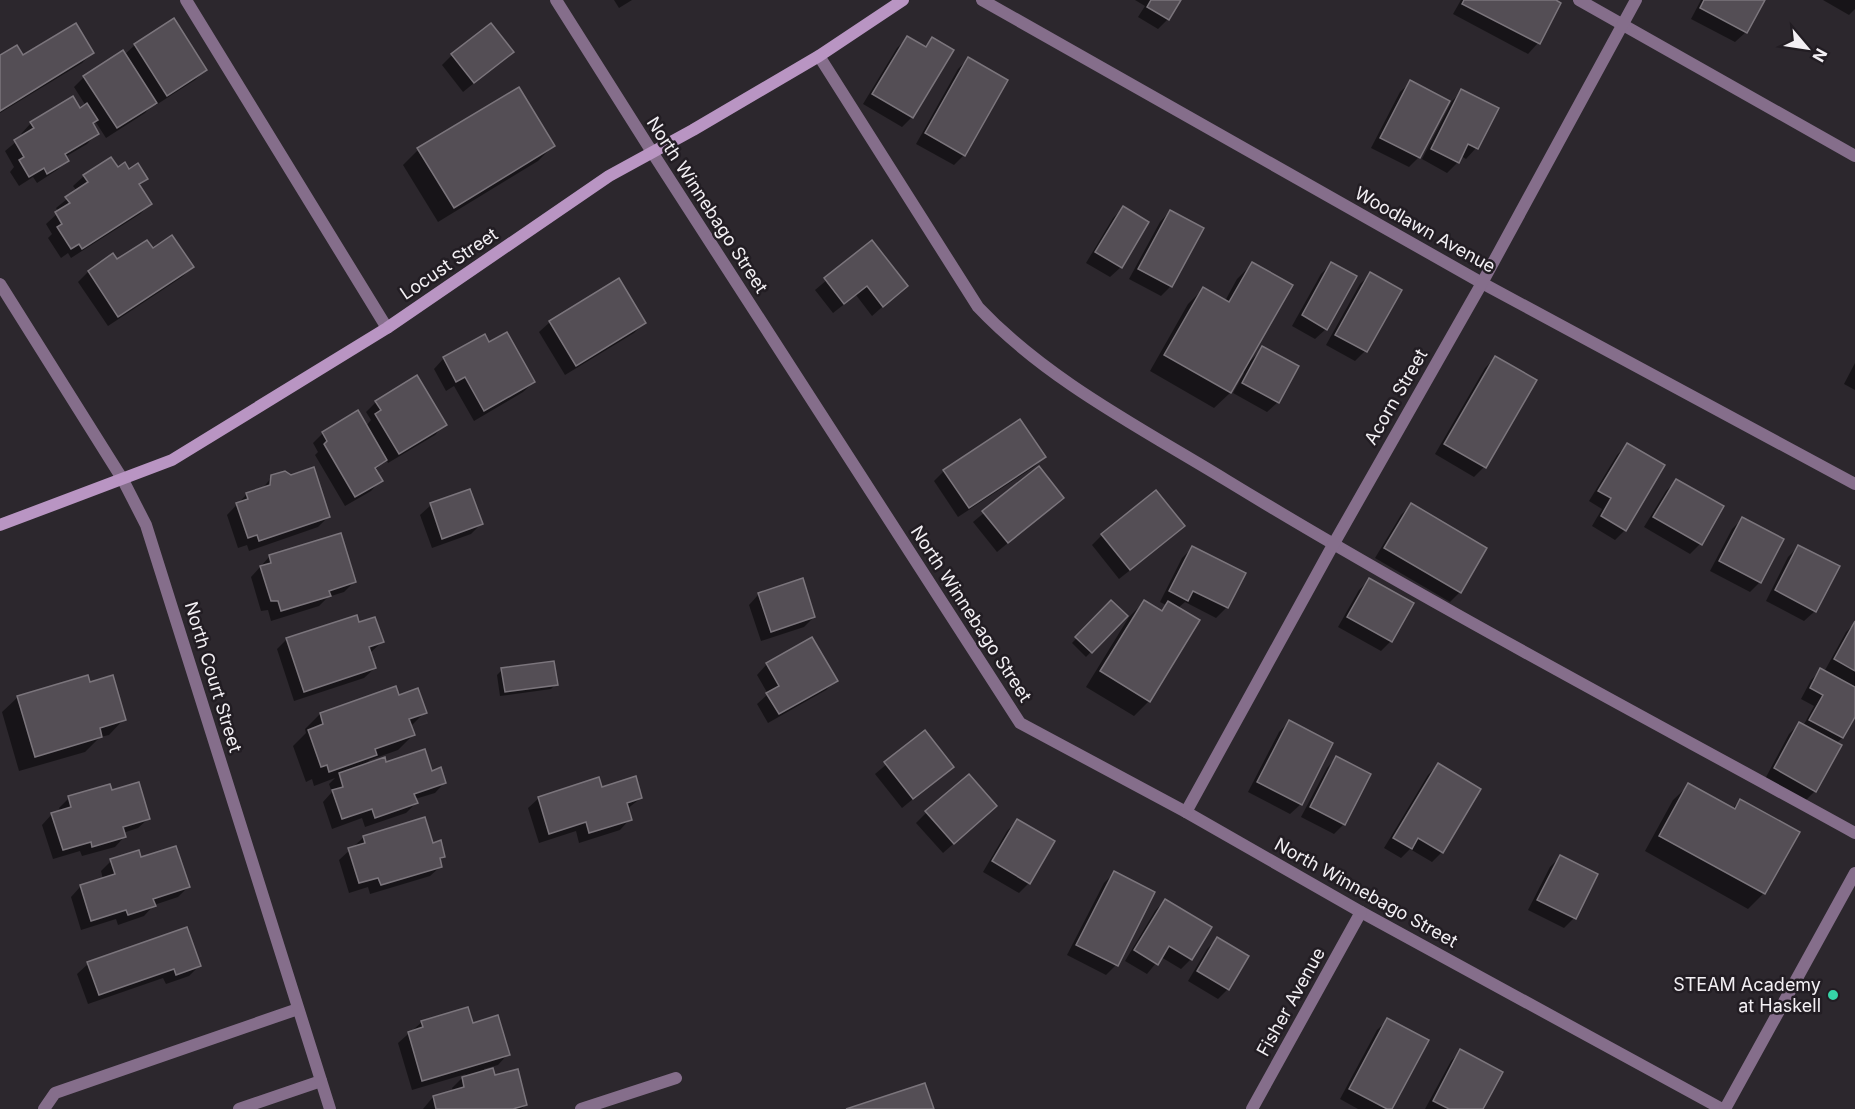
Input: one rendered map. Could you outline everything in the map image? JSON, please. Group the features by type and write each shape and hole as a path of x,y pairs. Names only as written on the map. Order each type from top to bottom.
{"street":[{"path":"186,0 387,328"},
{"name":"North Winnebago Street","path":"556,0 1020,723 1724,1109"},
{"name":"Locust Street","path":"0,525 172,460 387,328 609,176 819,56 903,0"},
{"name":"Woodlawn Avenue","path":"982,0 1482,283 1855,484"},
{"path":"1579,0 1855,156"},
{"name":"Acorn Street","path":"1186,812 1333,545 1482,283 1636,0"},
{"path":"819,56 978,307 1004,334 1071,385 1333,545 1855,833"},
{"name":"North Court Street","path":"0,284 123,480 146,525 330,1109"},
{"path":"1724,1109 1855,873"},
{"name":"Fisher Avenue","path":"1252,1109 1361,912"},
{"path":"44,1109 55,1093 298,1009"},
{"path":"581,1109 676,1078"},
{"path":"239,1109 321,1081"}],"building":[{"path":"1151,0 1181,0 1169,20 1147,7"},
{"path":"1464,0 1556,0 1561,3 1540,44 1462,4"},
{"path":"1704,0 1765,0 1747,33 1700,8"},
{"path":"174,18 207,70 167,96 134,44"},
{"path":"76,23 94,53 0,111 0,55 17,45 23,55"},
{"path":"491,23 514,52 474,83 451,54"},
{"path":"907,36 926,47 932,37 954,50 913,118 872,94"},
{"path":"123,50 157,103 117,128 83,76"},
{"path":"968,57 1008,80 965,156 925,133"},
{"path":"1410,80 1450,101 1420,158 1380,138"},
{"path":"519,87 555,146 454,208 417,148"},
{"path":"1461,89 1499,108 1478,149 1468,144 1459,163 1431,149"},
{"path":"73,96 80,108 87,103 98,120 93,123 99,134 65,154 69,161 47,174 44,168 29,177 19,160 24,157 14,140 34,128 30,122"},
{"path":"111,157 118,167 125,162 129,169 138,163 148,179 139,184 152,204 82,249 79,244 71,249 57,227 62,224 55,212 70,203 65,197 88,182 83,175"},
{"path":"1123,206 1149,222 1122,268 1095,252"},
{"path":"1170,210 1204,228 1172,287 1138,269"},
{"path":"172,235 194,267 118,317 88,271 113,253 117,259 147,240 153,248"},
{"path":"872,240 908,286 883,307 867,286 844,304 824,278"},
{"path":"1252,262 1293,285 1231,393 1164,355 1203,287 1229,302"},
{"path":"1331,262 1357,276 1327,330 1302,315"},
{"path":"1370,272 1402,290 1367,352 1335,335"},
{"path":"619,278 646,323 576,366 549,321"},
{"path":"507,332 535,382 484,411 465,377 456,382 443,357 485,334 489,342"},
{"path":"1262,346 1299,366 1279,403 1242,383"},
{"path":"1495,356 1537,380 1486,468 1444,444"},
{"path":"417,375 447,425 399,454 375,414 381,410 375,401"},
{"path":"358,410 387,460 375,468 383,481 355,497 324,444 327,441 322,432"},
{"path":"1020,419 1046,457 969,508 943,470"},
{"path":"1627,443 1665,465 1626,531 1601,516 1611,498 1598,491"},
{"path":"1039,466 1064,498 1008,543 982,511"},
{"path":"314,467 330,517 259,541 257,535 248,538 236,503 248,499 246,493 270,485 271,475 285,471 291,475"},
{"path":"1676,479 1724,506 1702,545 1653,517"},
{"path":"470,489 483,524 442,539 430,503"},
{"path":"1156,490 1185,526 1130,570 1101,534"},
{"path":"1411,503 1487,548 1461,593 1384,548"},
{"path":"1742,517 1784,539 1761,583 1719,561"},
{"path":"341,533 356,582 329,591 331,596 281,611 278,601 271,601 260,566 271,563 269,555"},
{"path":"1798,545 1840,566 1816,612 1775,590"},
{"path":"1192,546 1246,573 1228,608 1193,591 1188,601 1169,591"},
{"path":"803,578 815,617 771,632 758,593"},
{"path":"1369,578 1414,603 1392,642 1347,617"},
{"path":"1111,600 1128,616 1092,653 1075,637"},
{"path":"1144,600 1162,611 1168,601 1200,620 1150,702 1100,671"},
{"path":"357,615 359,622 375,617 384,642 369,647 376,668 304,692 286,638"},
{"path":"1855,621 1855,671 1834,659"},
{"path":"812,637 838,681 779,714 766,693 779,686 766,663"},
{"path":"554,661 558,685 505,692 501,668"},
{"path":"1820,668 1855,687 1855,717 1843,738 1809,720 1823,695 1810,688"},
{"path":"88,675 90,682 113,675 126,720 100,728 102,737 35,757 17,696"},
{"path":"396,686 399,695 418,688 427,713 409,719 415,735 375,749 377,755 329,772 327,765 321,767 308,730 323,724 320,713"},
{"path":"1289,720 1333,743 1302,805 1257,782"},
{"path":"1799,722 1842,745 1816,792 1774,768"},
{"path":"925,730 954,767 913,799 884,762"},
{"path":"425,749 432,771 441,767 446,783 414,794 418,803 375,818 372,809 342,819 332,790 343,787 339,773 385,757 386,762"},
{"path":"1336,756 1371,774 1345,825 1310,807"},
{"path":"1438,763 1481,789 1443,853 1418,838 1412,849 1393,838"},
{"path":"969,774 997,806 954,844 925,811"},
{"path":"636,776 642,798 627,803 632,820 589,833 586,822 549,834 538,797 599,777 602,787"},
{"path":"139,782 150,819 123,827 126,837 92,847 91,842 63,850 51,813 71,807 68,796 110,784 112,790"},
{"path":"1688,783 1735,809 1740,799 1800,832 1765,894 1659,836"},
{"path":"425,817 433,843 441,840 445,857 440,858 442,867 381,885 378,878 359,883 348,848 365,843 363,836"},
{"path":"1017,819 1055,841 1030,884 992,861"},
{"path":"176,846 190,887 153,899 156,906 128,915 126,910 91,921 80,885 115,874 110,859 139,850 141,857"},
{"path":"1560,855 1598,874 1576,919 1537,900"},
{"path":"1114,871 1155,892 1118,966 1076,945"},
{"path":"1165,899 1212,927 1192,960 1169,946 1158,965 1134,950"},
{"path":"187,927 201,966 176,975 174,969 99,995 87,962"},
{"path":"1217,937 1249,956 1229,990 1197,971"},
{"path":"468,1007 473,1023 498,1015 510,1055 422,1081 408,1032 423,1027 421,1021"},
{"path":"1387,1018 1429,1040 1392,1109 1387,1109 1349,1089"},
{"path":"1460,1049 1503,1072 1483,1109 1449,1109 1433,1101"},
{"path":"493,1068 495,1075 518,1069 527,1105 513,1109 436,1109 433,1096 464,1087 462,1077"},
{"path":"925,1083 934,1109 846,1109"}],"place":[{"name":"STEAM Academy at Haskell","path":"1833,995"}]}
